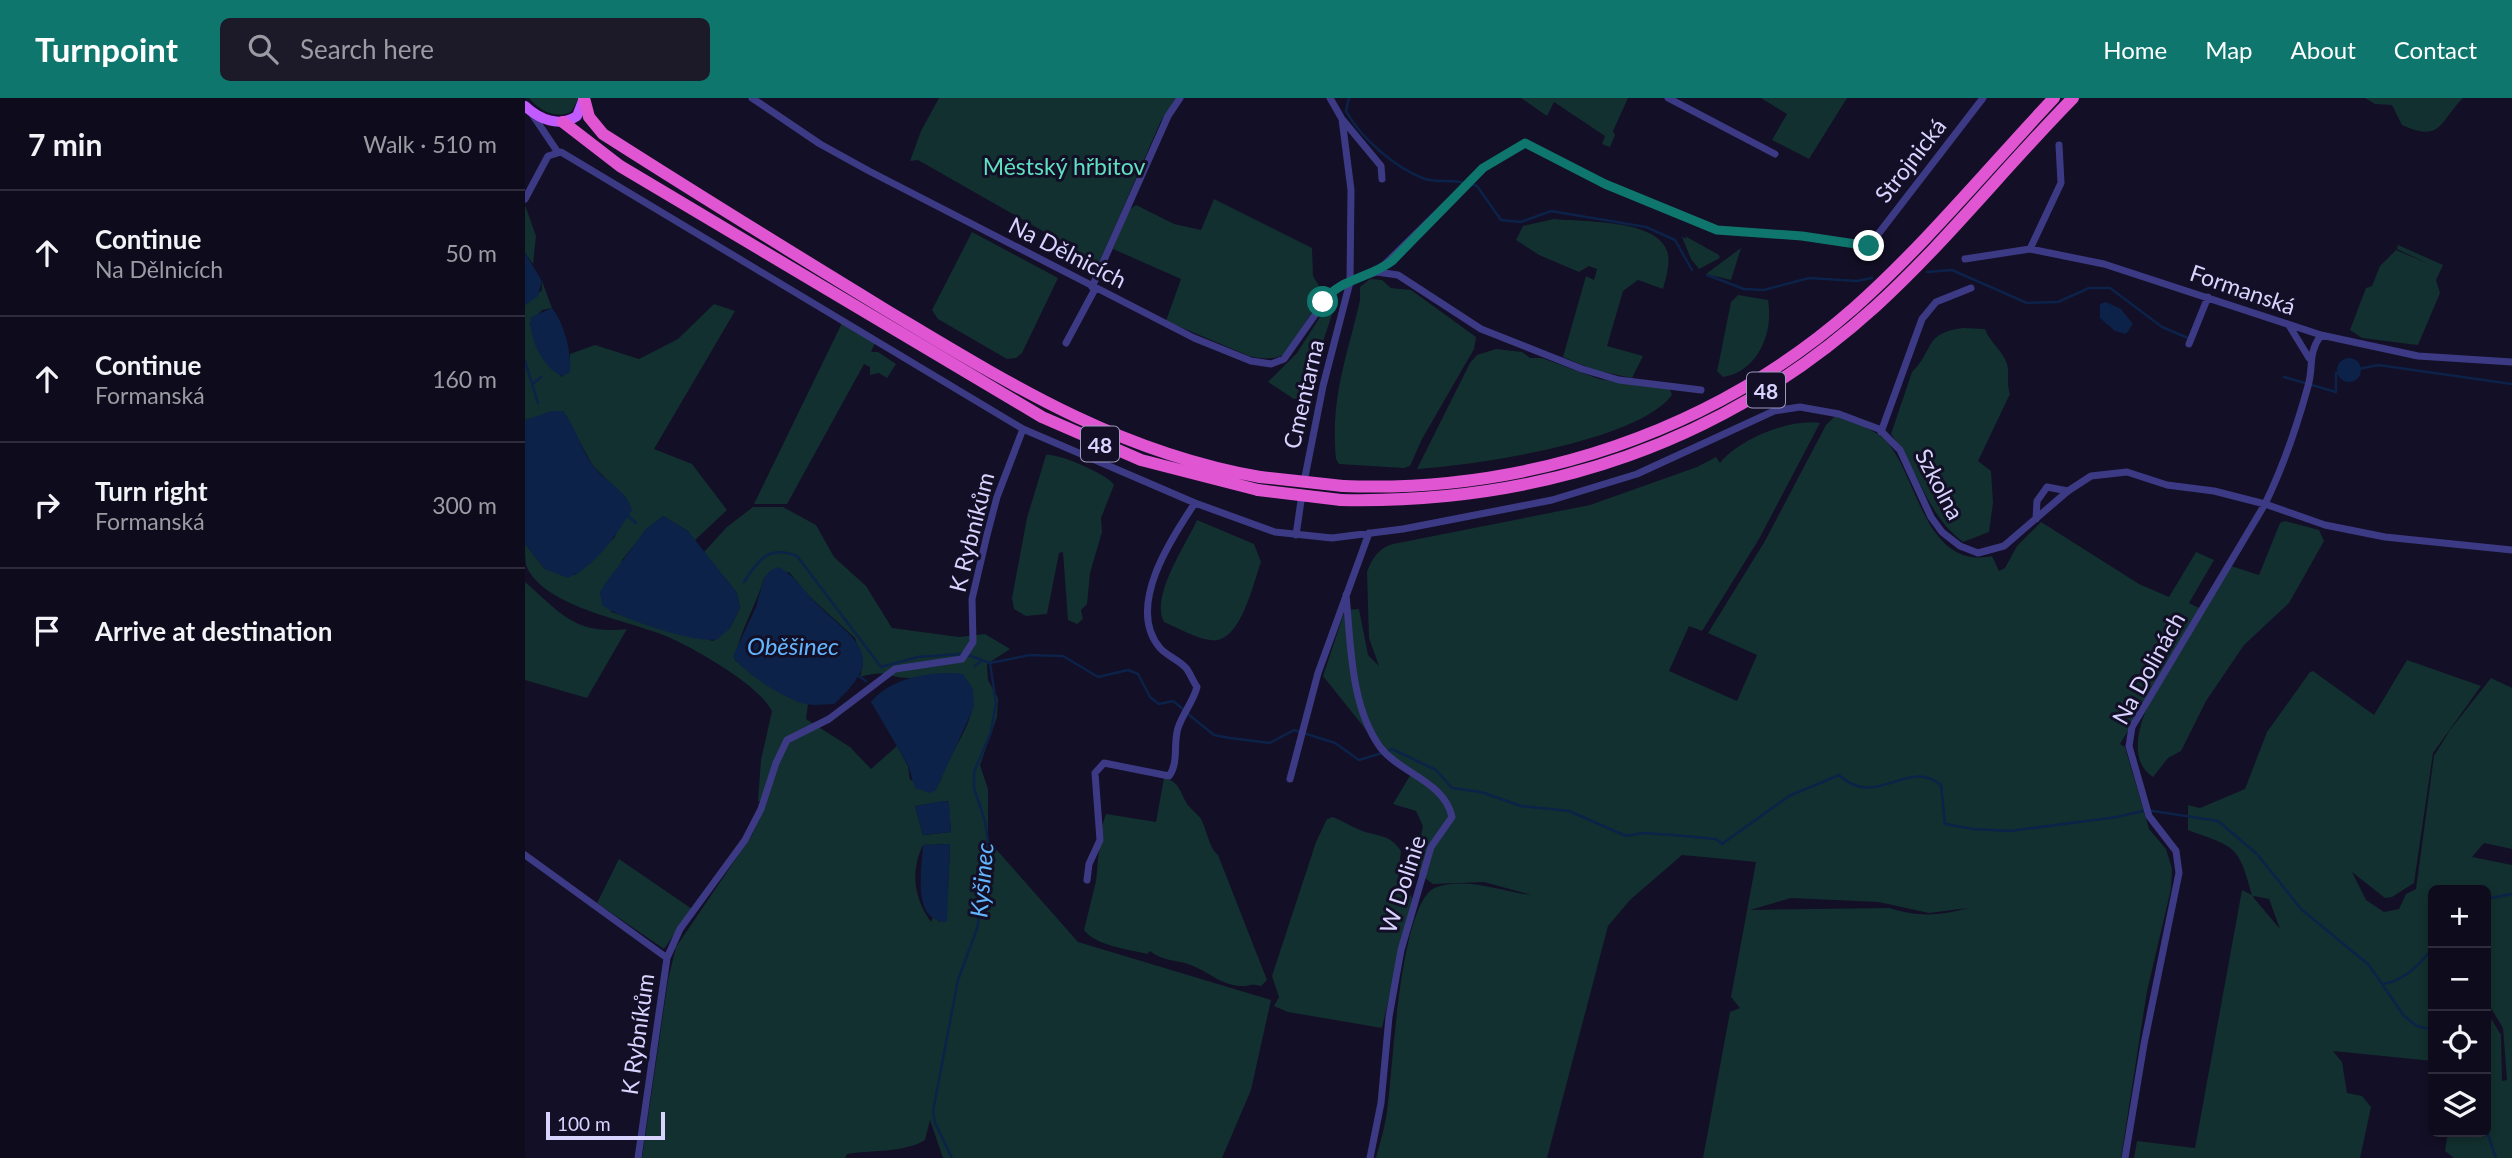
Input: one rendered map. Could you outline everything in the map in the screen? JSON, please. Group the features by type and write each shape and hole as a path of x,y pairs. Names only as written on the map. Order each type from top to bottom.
{"highway":[{"name":"48","path":"584,98 589,117 603,134 764,236 1033,398 1104,432 1259,484"},
{"name":"48","path":"1342,493 1438,485 1548,467 1633,441 1714,404 1804,348 1864,299 2054,98"},
{"name":"48","path":"562,122 620,166 1042,417 1150,463 1259,484 1342,493 1448,497 1546,481 1644,451 1738,407 1807,362 1878,304 2073,98"}],"main road":[{"name":"48","path":"527,108 541,118 562,122 577,116 584,98"}],"street":[{"name":"Na Dělnicích","path":"752,98 820,145 1094,288 1209,345 1251,361 1271,364 1291,353 1331,292 1350,282"},
{"path":"1066,343 1094,288 1168,116 1180,98"},
{"path":"1668,98 1775,154"},
{"name":"Strojnická","path":"1392,261 1467,184 1498,157 1525,143 1605,184 1717,230 1802,236 1869,246 1983,98"},
{"name":"Cmentarna","path":"1296,535 1314,427 1350,282 1351,190 1342,119 1334,100"},
{"path":"525,199 548,156 557,151 527,108"},
{"path":"1342,119 1381,166 1382,179"},
{"path":"551,141 551,130 562,122"},
{"path":"2030,249 2061,183 2059,145"},
{"name":"Szkolna","path":"557,151 668,214 1024,429 1250,526 1296,535 1332,538 1491,513 1598,488 1679,457 1784,408 1823,409 1881,432 1900,450 1936,524 1960,546 1978,553 1996,550 2068,491 2091,476 2126,472 2167,485 2265,504 2325,526 2385,537 2512,550"},
{"name":"Formanská","path":"1965,259 2030,249 2103,264 2321,335 2418,356 2512,362"},
{"path":"1350,282 1377,272 1392,261 1398,275"},
{"path":"1377,272 1398,275 1481,329 1523,347 1619,380 1701,390"},
{"path":"1881,432 1922,319 1936,302 1971,288"},
{"path":"2189,344 2208,296"},
{"path":"2289,326 2310,358"},
{"name":"Na Dolinách","path":"2125,1158 2144,1044 2179,873 2176,851 2149,816 2129,746 2132,727 2265,504 2279,474 2309,385 2310,358 2321,335"},
{"name":"K Rybníkům","path":"638,1158 667,958 680,929 745,840 761,809 776,763 787,740 829,719 895,668 962,659 973,642 972,599 997,496 1024,429"},
{"path":"2036,519 2037,501 2046,487 2068,491"},
{"path":"1087,880 1089,864 1100,840 1095,773 1104,763 1169,776 1174,769 1178,727 1192,706 1197,687 1186,668 1159,647 1150,625 1149,593 1164,549 1195,503"},
{"path":"1290,779 1300,732 1369,533"},
{"name":"W Dolinie","path":"1346,595 1362,713 1390,758 1438,791 1449,803 1452,817 1431,847 1401,950 1389,1017 1381,1104 1370,1158"},
{"name":"K Rybníkům","path":"525,855 667,958"}],"green space":[{"path":"529,98 578,100 571,112 559,115 543,110"},
{"name":"Městský hřbitov","path":"939,98 1176,98 1160,123 1099,263 918,160 910,161 921,131"},
{"path":"1521,98 1628,98 1613,131 1615,135 1610,147 1602,144 1605,136 1554,102 1547,116"},
{"path":"1761,98 1847,98 1809,159 1772,140 1787,114"},
{"path":"2365,98 2463,98 2438,127 2425,132 2402,125 2392,105 2375,104"},
{"path":"1214,199 1312,248 1313,276 1324,294 1284,355 1275,358 1249,356 1166,321 1181,279 1113,249 1129,210 1136,205 1174,224 1201,230"},
{"path":"525,205 536,236 533,264 525,253"},
{"path":"1554,219 1634,228 1649,233 1660,241 1667,251 1667,275 1663,289 1638,280 1623,291 1607,346 1643,356 1632,378 1594,370 1563,357 1586,276 1594,280 1597,269 1589,266 1579,272 1539,255 1516,240 1523,226"},
{"path":"972,232 1058,278 1022,353 1016,358 1007,359 938,319 932,310"},
{"path":"1685,236 1720,258 1699,269 1691,259 1682,237 1687,239"},
{"path":"2398,245 2443,265 2436,280 2440,293 2418,345 2362,338 2350,330 2366,288 2372,286 2380,266 2396,250 2429,264 2397,249"},
{"path":"1741,248 1731,280 1706,274"},
{"path":"1370,279 1382,280 1391,288 1411,290 1476,337 1474,349 1422,439 1410,466 1404,468 1339,464 1336,459 1335,416 1341,378 1360,300 1360,287"},
{"path":"542,281 552,308 542,310 530,323 542,357 562,377 570,367 570,354 595,345 639,359 678,339 714,304 735,311 654,449 692,464 727,510 694,541 688,531 663,516 646,530 622,560 611,612 713,641 730,628 740,608 737,593 704,552 727,527 753,507 783,507 816,525 834,557 866,586 892,628 959,637 985,634 1010,649 987,664 988,680 998,698 997,717 980,765 988,789 988,840 1078,942 1271,1000 1251,1090 1222,1158 943,1158 930,1120 925,1140 917,1144 897,1149 847,1154 845,1158 642,1158 668,980 676,947 752,835 767,802 758,801 761,760 772,711 755,691 715,662 660,634 571,604 551,593 536,580 526,565 525,544 545,569 575,575 615,537 627,499 593,466 563,411 525,420 525,305 542,290","holes":["789,572 809,596 855,638 863,664 860,677 882,674 908,678 963,675 973,701 971,714 940,782 910,780 908,766 897,746 871,769 850,747 806,719 808,704 765,683 735,660 764,578","948,801 951,832 923,835 915,806","950,844 948,891 940,922 933,917 931,922 925,913 916,885 916,865 923,845"]},
{"path":"1738,295 1768,300 1766,337 1761,349 1746,367 1723,377 1717,371 1731,302"},
{"path":"1332,298 1336,302 1305,397 1294,399 1268,382 1297,353"},
{"path":"842,323 875,343 871,352 878,352 896,364 887,378 879,373 870,375 870,367 864,364 787,504 754,504"},
{"path":"1985,329 2007,364 2010,394 1978,461 1991,471 1993,503 1989,532 1963,542 1950,531 1931,505 1891,434 1912,372 1935,338 1950,330"},
{"path":"1496,349 1522,352 1530,358 1542,358 1599,379 1670,389 1672,395 1653,412 1626,426 1591,438 1514,456 1417,469 1470,363 1477,355"},
{"path":"1835,416 1863,426 1883,438 1898,459 1938,536 1952,549 1970,557 1992,556 1999,571 2005,568 2017,546 2041,522 2139,584 2169,597 2196,552 2214,560 2189,603 2201,609 2120,744 2125,747 2149,829 2166,849 2172,869 2171,889 2147,991 2121,1158 1703,1158 1730,1012 1740,1008 1731,997 1756,862 1682,855 1630,900 1608,926 1547,1158 1376,1158 1387,1111 1406,953 1424,898 1437,887 1449,884 1473,884 1531,895 1484,882 1433,884 1414,870 1423,826 1416,811 1393,804 1411,774 1371,736 1323,676 1345,610 1359,609 1368,655 1379,666 1369,638 1367,572 1374,558 1384,548 1393,544 1590,505 1697,467 1716,457 1720,463 1739,446 1765,432 1794,424 1820,423 1759,539 1702,631 1689,626 1669,671 1737,701 1757,655 1708,633 1765,541 1826,425","holes":["1791,898 1879,902 1929,913 1968,908 1928,914 1889,908 1750,910"]},
{"path":"1046,455 1083,465 1114,485 1101,518 1102,532 1090,573 1087,604 1081,610 1083,619 1077,624 1068,620 1063,552 1059,553 1047,614 1026,616 1014,609 1012,598 1027,518"},
{"path":"1197,520 1254,544 1261,562 1244,612 1229,633 1220,639 1198,637 1164,622 1161,611 1165,585"},
{"path":"2285,521 2319,530 2324,541 2289,603 2244,645 2206,701 2181,751 2168,758 2153,777 2145,771 2138,753 2141,724 2148,706 2231,566 2259,575 2280,523"},
{"path":"525,582 559,612 581,625 594,629 627,629 587,698 525,680"},
{"path":"2407,660 2481,686 2433,753 2414,883 2392,897 2385,898 2352,872 2366,900 2384,912 2399,909 2406,894 2416,889 2434,756 2450,730 2491,678 2512,688 2512,849 2484,843 2472,857 2512,865 2512,1158 2454,1158 2445,1151 2447,1137 2491,1137 2491,1018 2501,1035 2502,1081 2507,1080 2503,1028 2491,1008 2491,885 2428,885 2428,1060 2333,1051 2342,1062 2347,1093 2362,1096 2371,1107 2360,1158 2134,1158 2137,1141 2195,1148 2242,890 2252,895 2243,866 2233,850 2188,830 2188,805 2200,808 2245,789 2267,732 2313,671 2374,715","holes":["2254,896 2269,899 2280,929 2253,897"]},
{"path":"1164,778 1176,784 1187,804 1201,819 1210,843 1218,855 1267,980 1261,986 1228,984 1191,965 1165,959 1150,951 1147,954 1096,940 1084,930 1096,881 1101,829 1106,814 1156,822"},
{"path":"1333,817 1360,830 1387,838 1396,845 1401,851 1398,875 1412,898 1382,1028 1288,1012 1274,1006 1279,997 1272,976 1316,842 1327,819"},
{"path":"619,859 692,909 664,949 597,903"}],"water":[{"path":"525,253 542,281 538,296 525,305"},
{"path":"2106,302 2121,309 2133,324 2126,334 2115,331 2100,318 2100,304"},
{"path":"552,308 568,347 570,372 563,376 543,360 532,334 531,317"},
{"path":"2349,358 2357,362 2361,370 2357,378 2349,382 2341,378 2337,370 2341,362"},
{"path":"552,411 563,411 592,464 620,491 632,510 596,558 568,578 545,569 525,544 525,420"},
{"path":"663,516 688,531 737,593 740,608 730,628 718,639 694,638 659,629 624,617 602,605 600,592 605,584 646,529"},
{"name":"Oběšinec","path":"779,567 845,630 861,651 863,662 860,674 834,704 809,705 798,702 766,685 733,656 756,607 764,578 771,570"},
{"path":"963,674 973,689 974,707 936,790 930,793 915,788 908,765 871,702 888,688 909,678"},
{"path":"949,802 951,832 923,835 915,806"},
{"path":"950,844 947,922 936,920 928,913 923,904 921,879 923,845"}],"waterway":[{"path":"1349,98 1346,111 1352,121 1391,160 1425,179 1464,183"},
{"path":"1470,184 1477,186 1501,220 1521,222 1551,211 1646,227 1675,240 1692,270"},
{"path":"1927,272 1952,270 2027,303 2058,302 2089,288 2110,288 2162,327 2188,338"},
{"path":"1707,275 1744,289 1764,290 1809,278 1857,281 1872,278"},
{"name":"Kyšinec","path":"525,361 538,403"},
{"path":"2359,369 2378,365 2512,384"},
{"path":"2284,377 2336,392 2336,373 2339,373"},
{"path":"533,384 541,377"},
{"name":"Kyšinec","path":"628,516 636,523"},
{"name":"Kyšinec","path":"744,582 760,561 772,553 797,556 881,667 918,657 961,654"},
{"name":"Kyšinec","path":"952,1158 935,1123 933,1111 958,980 978,926 981,874 989,849 985,821 974,788 974,772 991,732 996,703 990,663 968,655"},
{"path":"990,663 1030,655 1063,656 1098,677 1128,670 1138,674 1150,697 1159,704 1173,701 1183,709"},
{"name":"Kyšinec","path":"975,666 982,660"},
{"path":"857,675 866,681"},
{"path":"1188,714 1214,735 1270,743 1294,730 1335,743 1359,760 1382,753"},
{"path":"1388,751 1392,749 1436,770 1452,788 1481,792 1521,806 1569,811 1626,836 1643,833 1673,835 1716,839 1722,844 1789,796 1839,775 1852,784 1866,787 1917,777 1929,778 1941,785 1945,824 1973,829 2010,831 2117,817 2147,810 2218,821 2257,854 2301,909 2369,965 2404,1016 2417,1026 2428,1029"},
{"path":"2491,898 2512,894"},
{"path":"2384,984 2405,975 2428,953"},
{"path":"2489,1137 2496,1158"}],"route":[{"path":"1323,302 1340,285 1377,272 1392,261 1483,168 1525,143 1605,184 1717,230 1752,235 1802,236 1869,246"}]}
